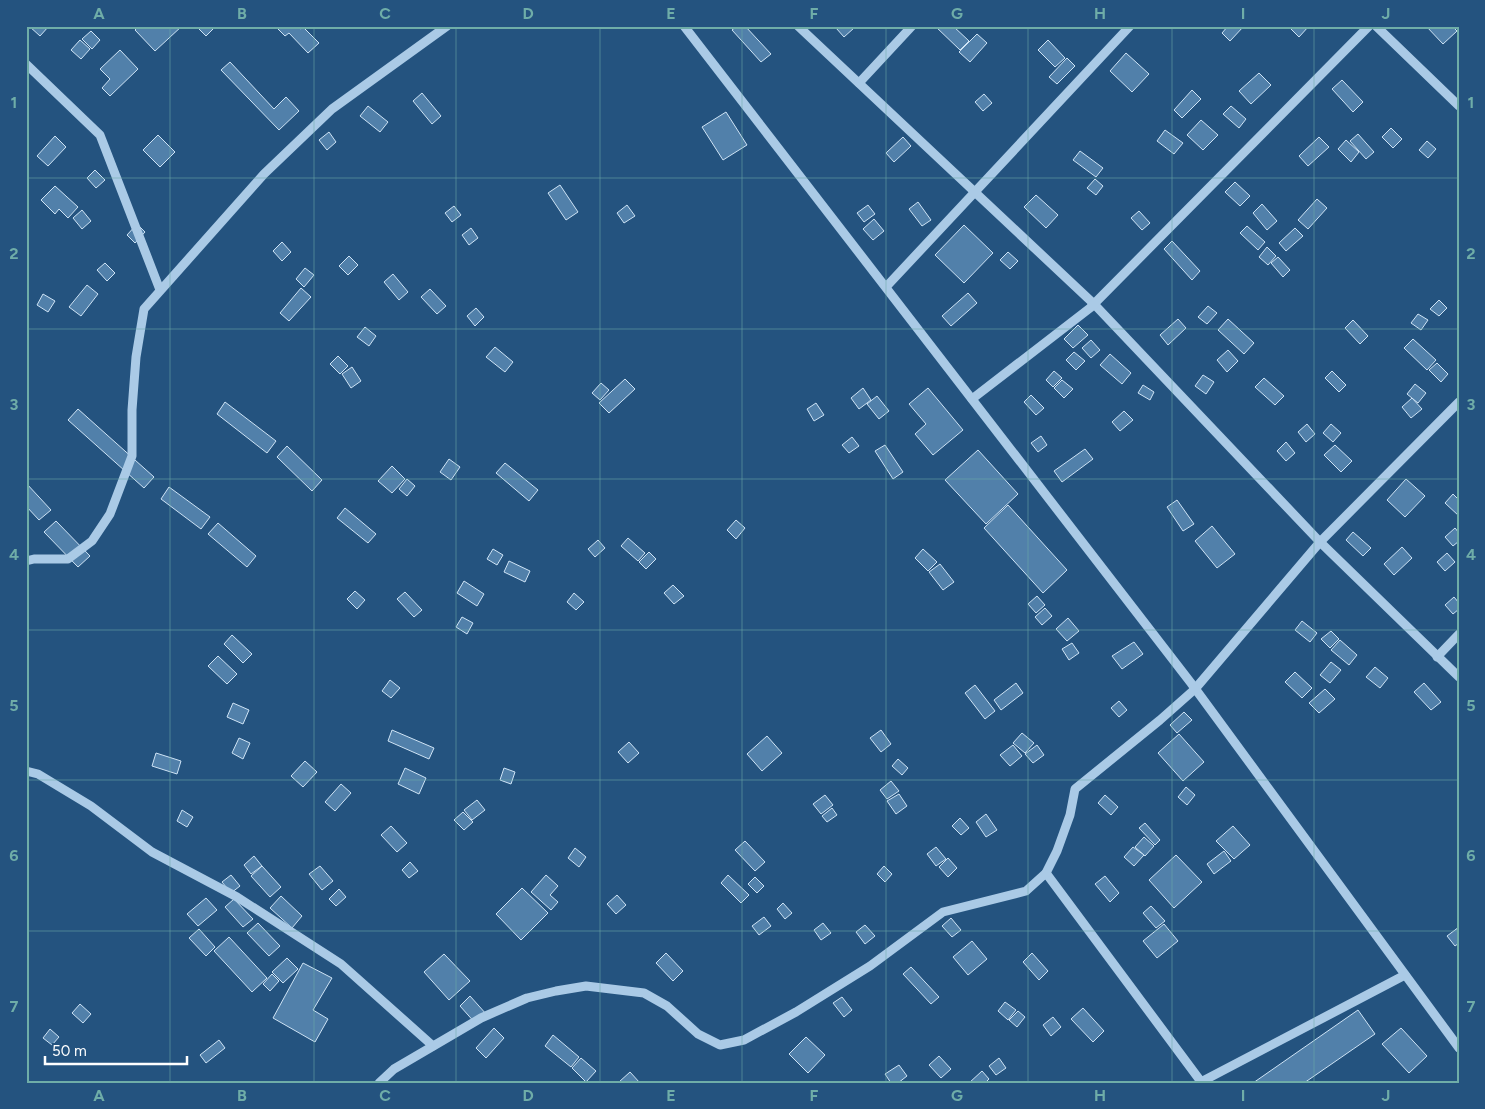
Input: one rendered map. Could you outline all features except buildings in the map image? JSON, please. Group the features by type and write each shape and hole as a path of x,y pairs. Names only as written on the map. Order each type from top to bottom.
{"street":[{"path":"26,561 34,559 68,559 92,540 110,514 132,456 132,410 136,357 144,309 264,174 332,109 447,26"},
{"path":"798,26 1094,304 1320,542 1459,677"},
{"path":"859,83 912,26"},
{"path":"886,287 1130,26"},
{"path":"972,399 1094,304 1369,26"},
{"path":"1376,26 1459,106"},
{"path":"687,28 1195,689 1459,1048"},
{"path":"26,64 100,136 160,290"},
{"path":"379,1083 394,1069 481,1018 527,998 586,986 644,993 667,1006 698,1034 720,1045 744,1040 796,1012 870,966 942,912 1026,891 1046,873 1058,851 1070,816 1075,789 1195,689 1320,542 1459,402"},
{"path":"1438,656 1459,634"},
{"path":"26,770 38,774 91,806 152,852 237,897 340,964 433,1046"},
{"path":"1046,873 1201,1082 1406,975"}]}
